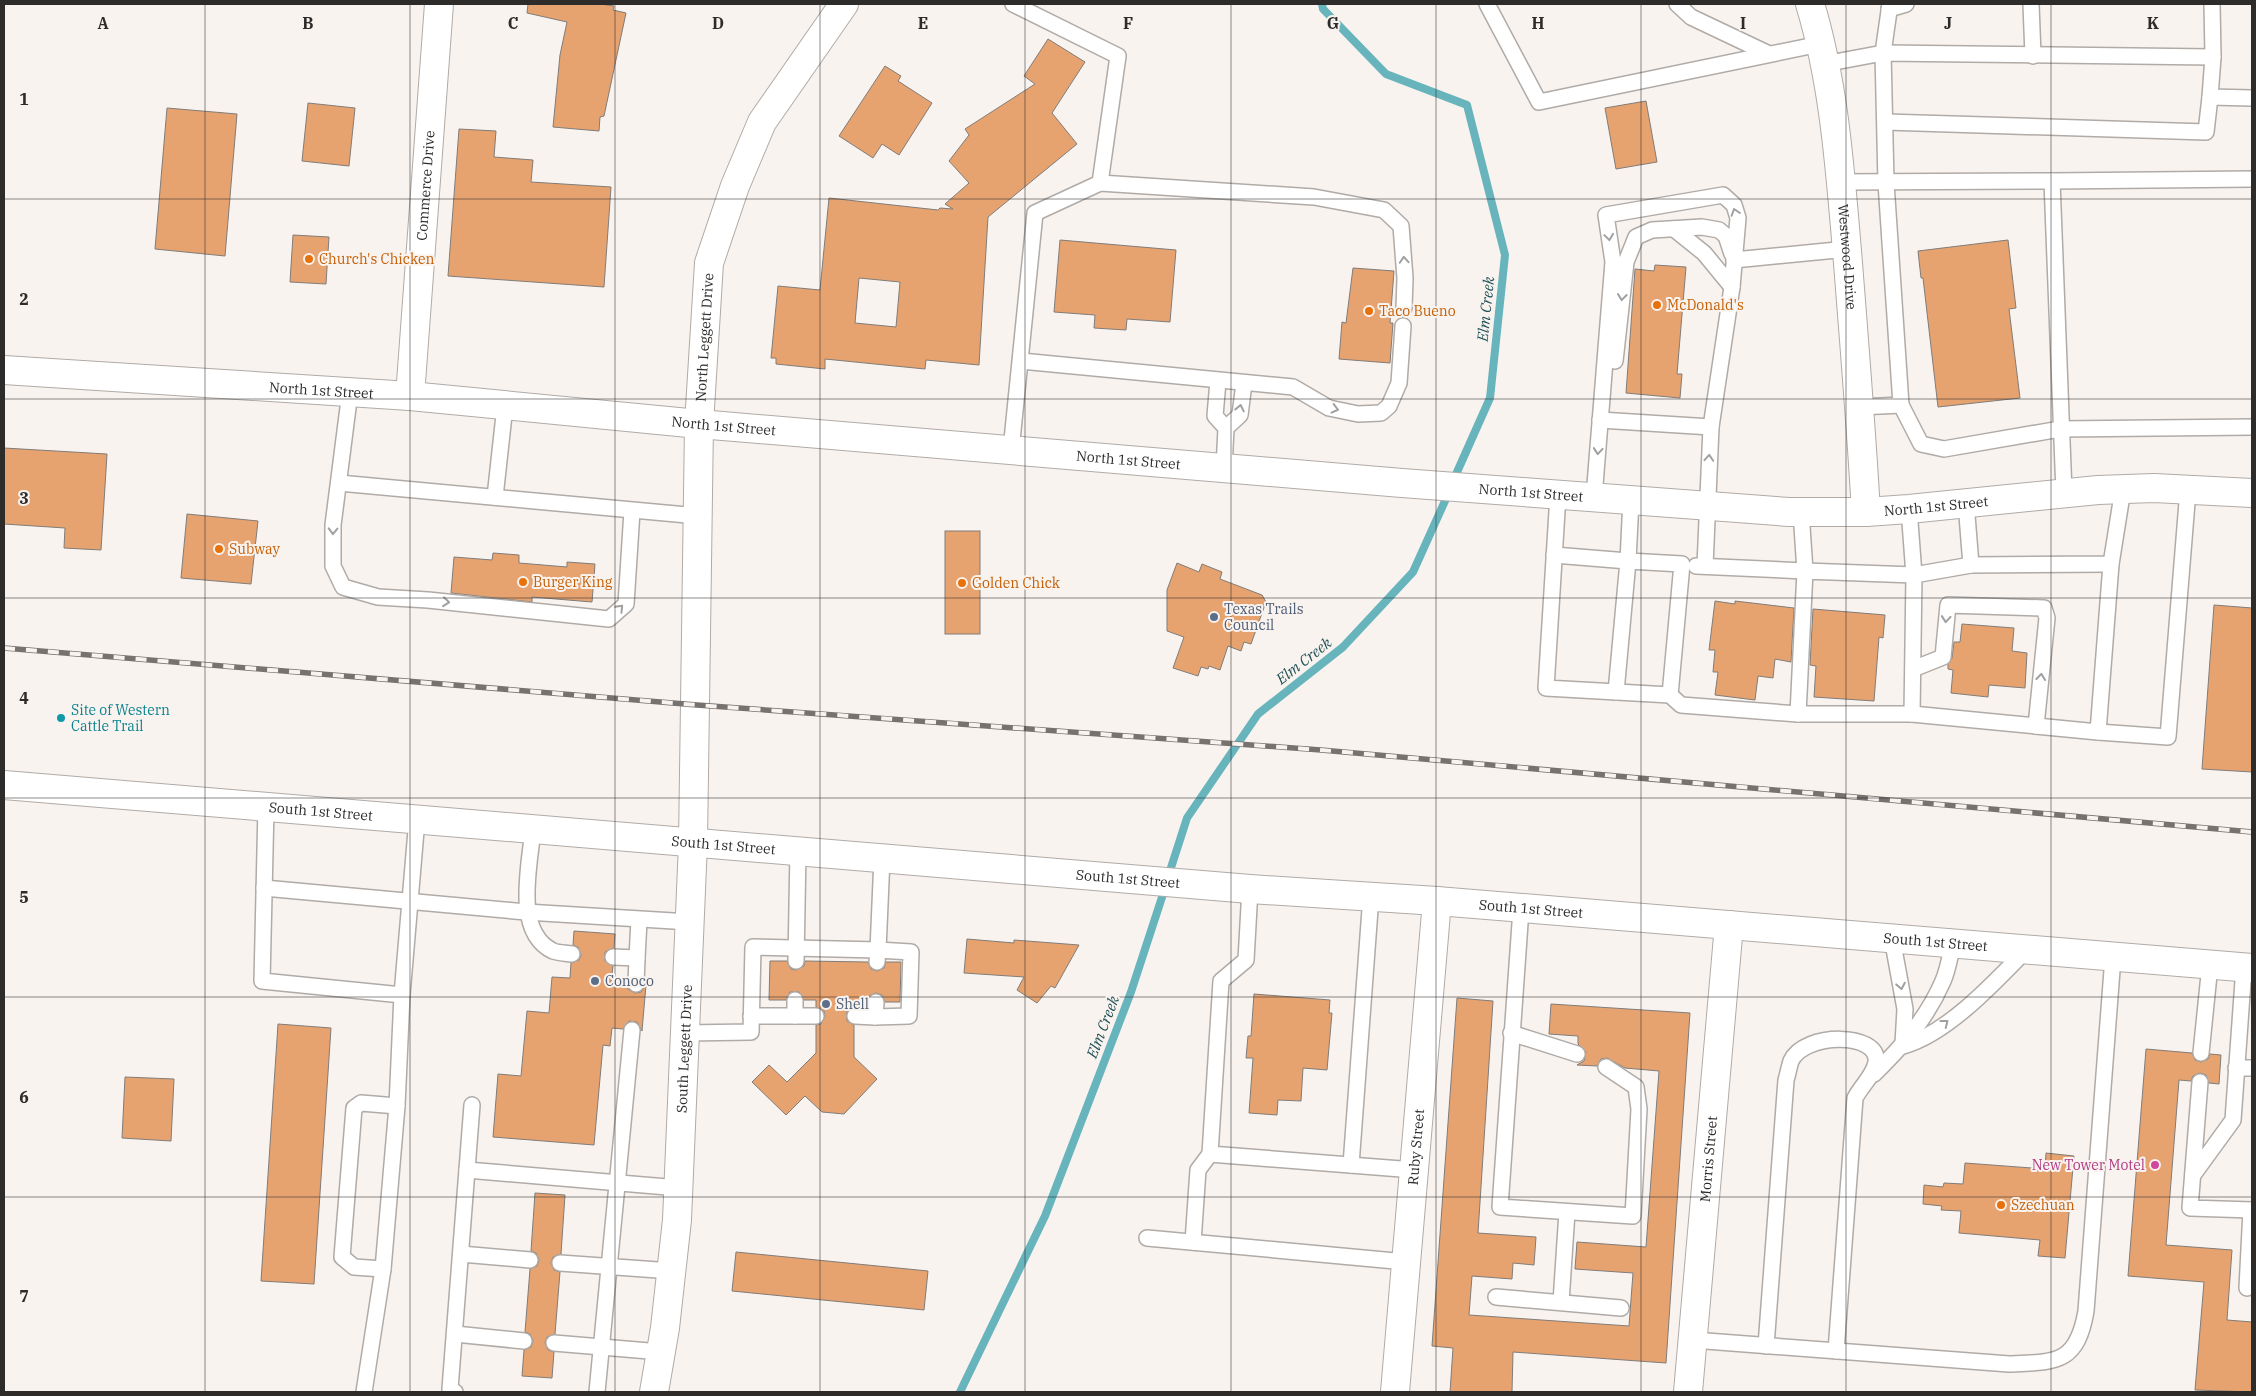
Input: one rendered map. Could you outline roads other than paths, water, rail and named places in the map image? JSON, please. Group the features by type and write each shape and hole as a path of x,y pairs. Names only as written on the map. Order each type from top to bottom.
{"main road":[{"name":"Commerce Drive","path":"410,396 438,4"},
{"name":"North Leggett Drive","path":"696,705 699,424 709,263 734,186 762,122 844,4"},
{"name":"Westwood Drive","path":"1810,4 1822,54 1833,115 1847,249 1860,407 1866,512"},
{"name":"North 1st Street","path":"4,370 410,396 699,424 1402,483 1801,512 1866,512 1909,509 2064,493 2123,489 2188,490 2252,494"},
{"name":"South Leggett Drive","path":"654,1392 672,1271 679,1188 693,843 696,705"},
{"name":"South 1st Street","path":"4,785 1242,888 1437,901 2248,968"},
{"name":"Ruby Street","path":"1395,1392 1437,901"},
{"name":"Morris Street","path":"1688,1392 1729,925"}],"lane":[{"path":"1013,4 1118,56 1100,183"},
{"path":"1487,4 1539,102 1769,54 1883,53 2213,57"},
{"path":"1678,4 1691,17 1769,54"},
{"path":"1906,4 1889,6 1883,53 1886,183 1901,405 1921,444 1944,449 2060,429 2252,428"},
{"path":"2031,4 2033,56"},
{"path":"1886,122 2206,132 2213,57 2212,4"},
{"path":"2210,97 2252,98"},
{"path":"1840,182 2252,179"},
{"path":"2052,181 2060,364 2060,429 2064,493"},
{"path":"1011,450 1035,212 1100,183 1314,197 1384,210 1400,226 1405,278 1404,308"},
{"path":"1594,497 1613,262 1606,215 1723,196 1734,205 1738,218 1732,287 1712,427 1706,506 1705,566"},
{"path":"1603,387 1614,369 1626,262 1636,237 1652,230 1702,228 1719,230 1726,236 1734,260"},
{"path":"1674,229 1704,254 1732,287"},
{"path":"1734,260 1847,249"},
{"path":"1020,360 1244,383 1293,386 1329,408 1358,414 1381,413 1389,406 1399,383 1403,326"},
{"path":"1218,380 1215,416 1226,428"},
{"path":"1224,468 1226,428 1240,415 1244,383"},
{"path":"350,392 333,525 333,566 343,587 378,597 428,600 609,619 626,604 632,511"},
{"path":"1860,407 1901,405"},
{"path":"495,496 504,406"},
{"path":"1600,420 1712,427"},
{"path":"339,483 698,516"},
{"path":"2098,732 2111,564 2123,489"},
{"path":"1558,495 1546,688 1670,695 1681,705 1798,714 1912,714 2168,737 2188,490"},
{"path":"1616,692 1628,561 1631,500"},
{"path":"1966,503 1971,565"},
{"path":"1909,509 1914,575 1912,714"},
{"path":"1798,714 1806,571 1801,512"},
{"path":"1554,555 1705,566 1914,575 1971,565 2111,564"},
{"path":"1670,695 1682,564"},
{"path":"1912,669 1943,657 1948,605 2044,608 2047,618 2036,726"},
{"path":"266,806 262,981 402,995"},
{"path":"364,1392 383,1269 397,1106 402,995 417,819"},
{"path":"534,829 526,912 535,937 553,951 572,954"},
{"path":"796,955 798,851"},
{"path":"877,956 882,858"},
{"path":"264,888 526,912 690,922"},
{"path":"1193,1242 1198,1170 1210,1154 1221,981 1246,960 1242,888"},
{"path":"1351,1165 1371,896"},
{"path":"1521,909 1500,1207 1633,1216 1639,1109 1636,1087 1606,1067"},
{"path":"636,984 639,920"},
{"path":"1892,938 1905,1009 1903,1046"},
{"path":"1836,1351 1855,1098 1864,1082 1903,1046 1926,1013 1944,980 1953,944"},
{"path":"685,1033 751,1032 753,947 796,955 877,956 911,952 909,1016 875,1009 854,1016"},
{"path":"1903,1046 1920,1041 1937,1030 1993,983 2027,949"},
{"path":"613,957 637,958"},
{"path":"1693,1340 2009,1364 2046,1362 2064,1357 2073,1348 2084,1325 2086,1311 2113,957"},
{"path":"2201,1054 2210,965"},
{"path":"2194,1175 2233,1120 2236,1068 2248,968"},
{"path":"795,1000 795,1016"},
{"path":"751,1016 816,1016"},
{"path":"597,1392 632,1030"},
{"path":"1511,1033 1577,1054"},
{"path":"1766,1346 1786,1090 1791,1060 1802,1049 1816,1042 1846,1038 1864,1044 1874,1051 1877,1060 1873,1075"},
{"path":"2236,1068 2252,1068"},
{"path":"2200,1082 2190,1208 2252,1210 2247,1288"},
{"path":"383,1269 354,1267 342,1257 354,1108 361,1103 397,1106"},
{"path":"455,1392 450,1389 472,1106"},
{"path":"1210,1154 1414,1170"},
{"path":"467,1170 679,1188"},
{"path":"1561,1302 1567,1212"},
{"path":"1147,1238 1406,1262"},
{"path":"461,1254 530,1260"},
{"path":"560,1263 672,1271"},
{"path":"1496,1296 1621,1308"},
{"path":"455,1334 524,1341"},
{"path":"554,1343 661,1352"}],"waterway":[{"name":"Elm Creek","path":"1322,4 1323,9 1386,74 1467,105 1505,255 1490,398 1453,481"},
{"name":"Elm Creek","path":"1168,877 1187,818 1258,714 1343,647 1413,572 1449,492"},
{"name":"Elm Creek","path":"960,1392 1045,1216 1131,992 1165,888"}],"railway":[{"path":"4,648 697,705 1321,750 2252,832"}],"place":[{"name":"Church's Chicken","path":"309,259"},
{"name":"McDonald's","path":"1657,305"},
{"name":"Taco Bueno","path":"1369,311"},
{"name":"Subway","path":"219,549"},
{"name":"Burger King","path":"523,582"},
{"name":"Golden Chick","path":"962,583"},
{"name":"Texas Trails Council","path":"1214,617"},
{"name":"Site of Western Cattle Trail","path":"61,718"},
{"name":"Conoco","path":"595,981"},
{"name":"Shell","path":"826,1004"},
{"name":"New Tower Motel","path":"2155,1165"},
{"name":"Szechuan","path":"2001,1205"}]}
